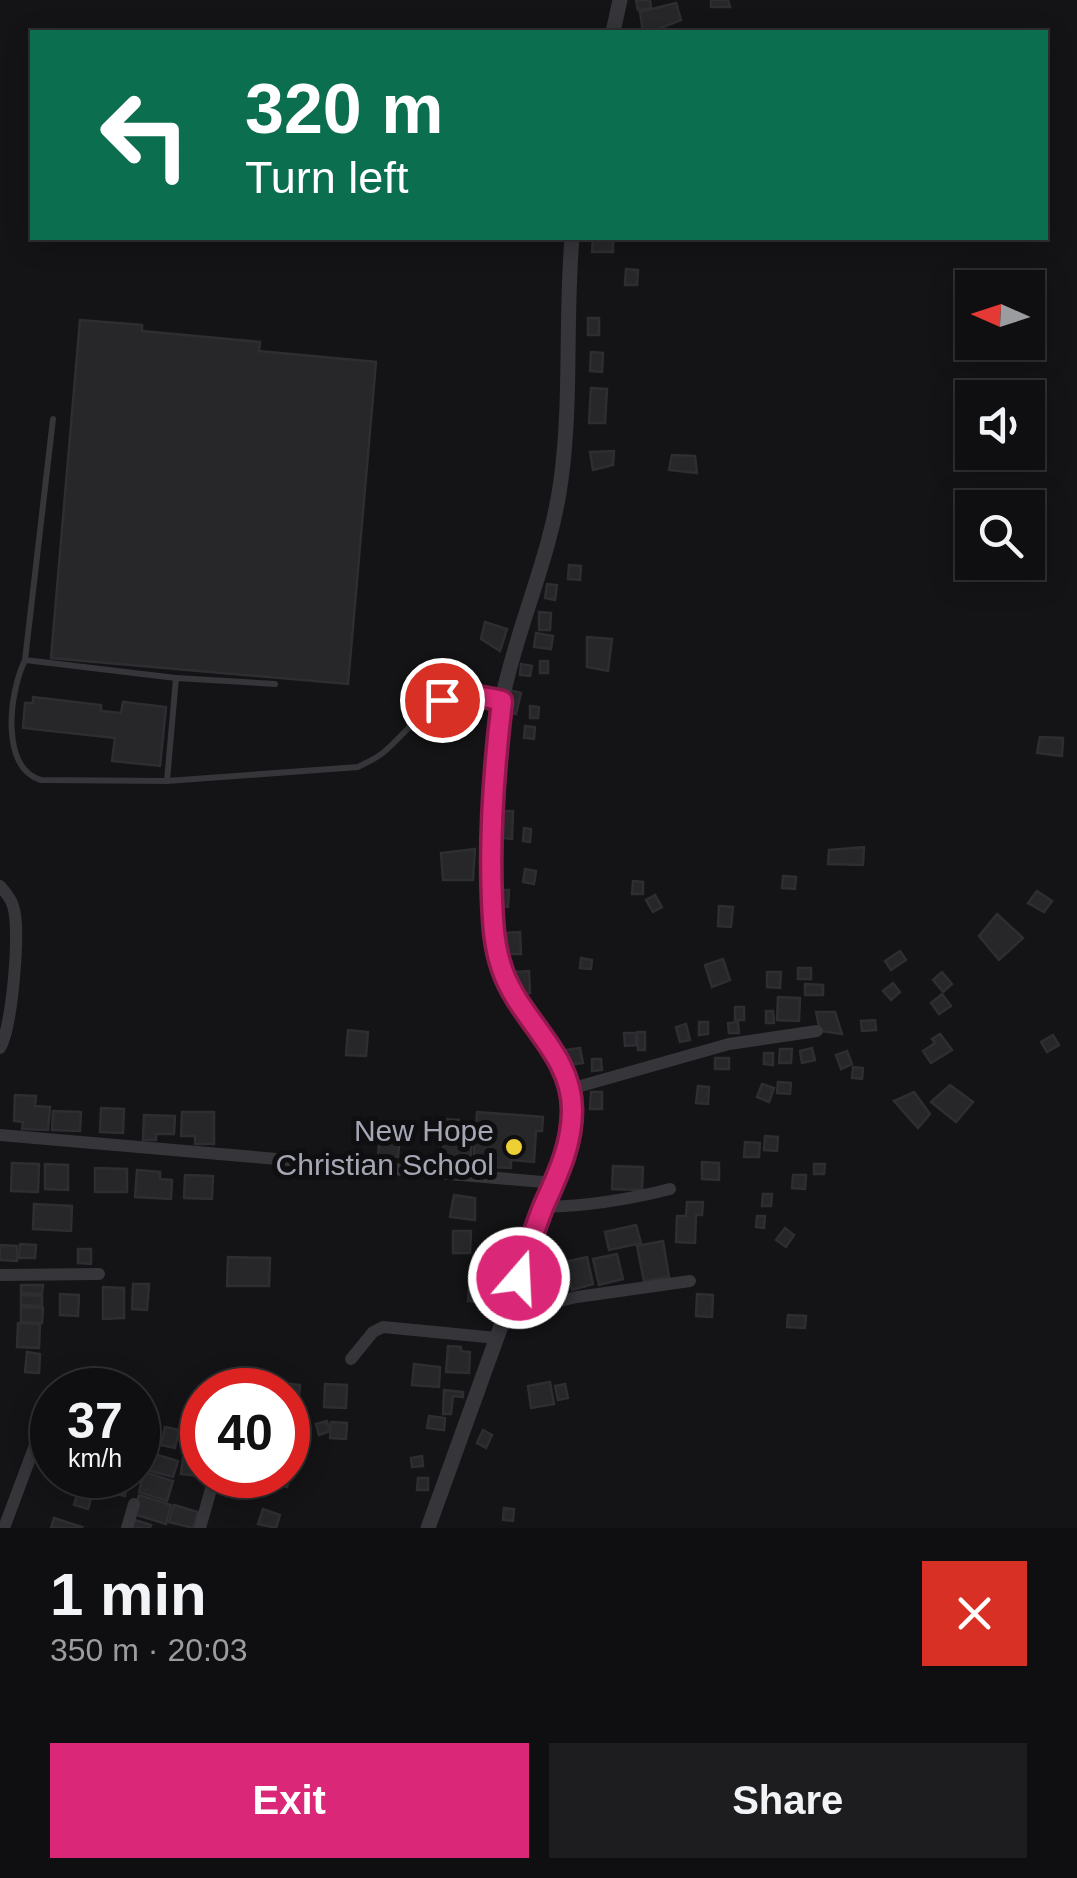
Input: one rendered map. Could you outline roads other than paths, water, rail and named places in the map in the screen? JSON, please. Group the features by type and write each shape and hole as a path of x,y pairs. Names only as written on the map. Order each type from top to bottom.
{"street":[{"path":"613,30 620,0"},
{"path":"428,1528 569,1138 570,1088 554,1052 507,983 496,947 491,881 492,806 502,701 540,576 561,483 572,240"},
{"path":"0,886 15,909 16,933 9,1019 0,1048"},
{"path":"570,1088 729,1044 816,1031"},
{"path":"0,1135 555,1183"},
{"path":"544,1207 600,1204 670,1189"},
{"path":"0,1274 99,1274"},
{"path":"506,1313 576,1297 690,1281"},
{"path":"351,1359 372,1332 383,1326 497,1338"},
{"path":"4,1528 30,1458"},
{"path":"200,1528 208,1498"},
{"path":"128,1528 134,1504"}],"lane":[{"path":"53,419 25,660 14,686 10,714 12,756 30,778 167,782 358,767 383,753 423,712 442,700 476,694 502,701"},
{"path":"25,660 176,678 275,684"},
{"path":"167,782 176,678"}],"place":[{"name":"New Hope Christian School","path":"514,1147"}]}
